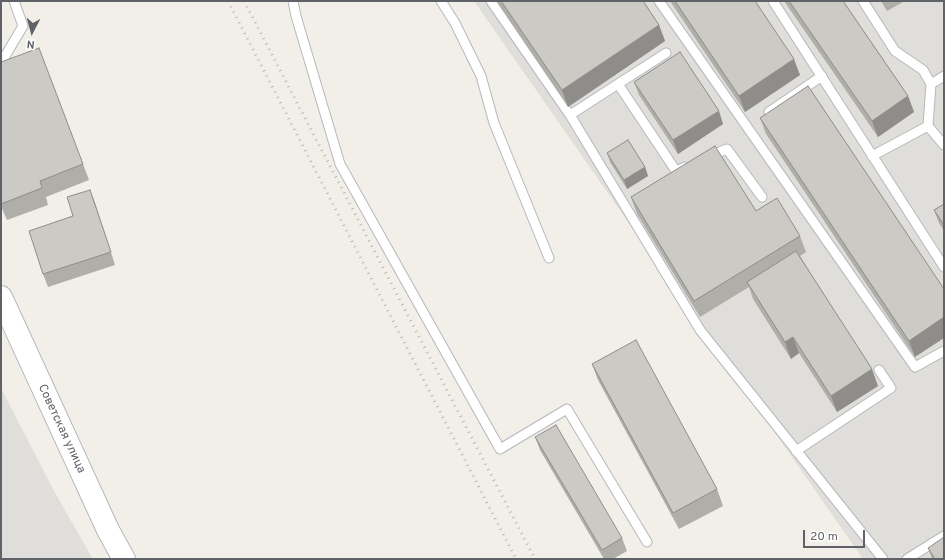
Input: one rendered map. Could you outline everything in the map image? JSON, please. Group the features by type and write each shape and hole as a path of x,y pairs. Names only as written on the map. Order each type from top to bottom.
{"street":[{"name":"Советская улица","path":"1,296 108,530 124,559"}],"lane":[{"path":"1,63 23,26 14,1"},
{"path":"293,1 296,16 340,164 500,449 567,409 647,542"},
{"path":"440,1 455,23 481,76 494,123 549,258"},
{"path":"491,1 570,115 700,330 883,559"},
{"path":"658,1 915,367 944,351"},
{"path":"773,1 944,267"},
{"path":"862,1 894,51 923,70 931,84 928,126 944,145"},
{"path":"570,115 666,53"},
{"path":"770,112 822,76"},
{"path":"931,84 944,76"},
{"path":"618,84 676,171 727,149 762,197"},
{"path":"872,156 928,126"},
{"path":"796,451 891,388 879,370"},
{"path":"907,559 944,536"}],"shaded area":[{"path":"474,1 944,1 944,559 863,559"},
{"path":"1,388 54,491 93,559 1,559"}],"building":[{"path":"501,1 643,1 659,25 562,90"},
{"path":"675,1 755,1 794,59 739,96"},
{"path":"789,1 843,1 908,96 872,121"},
{"path":"39,48 83,164 40,181 42,188 1,204 1,62"},
{"path":"680,52 719,111 673,140 634,82"},
{"path":"808,86 944,289 944,317 909,341 760,118"},
{"path":"628,140 645,167 624,180 607,153"},
{"path":"715,146 756,211 777,198 800,236 694,301 631,197"},
{"path":"90,190 111,252 43,274 29,231 73,216 67,197"},
{"path":"944,204 944,225 934,210"},
{"path":"796,251 872,369 831,396 793,337 785,342 747,282"},
{"path":"636,340 717,489 673,513 592,364"},
{"path":"556,425 622,538 602,550 535,437"},
{"path":"944,537 944,559 935,559 928,548"}],"railway":[{"path":"228,1 516,559"},
{"path":"244,1 535,559"}]}
